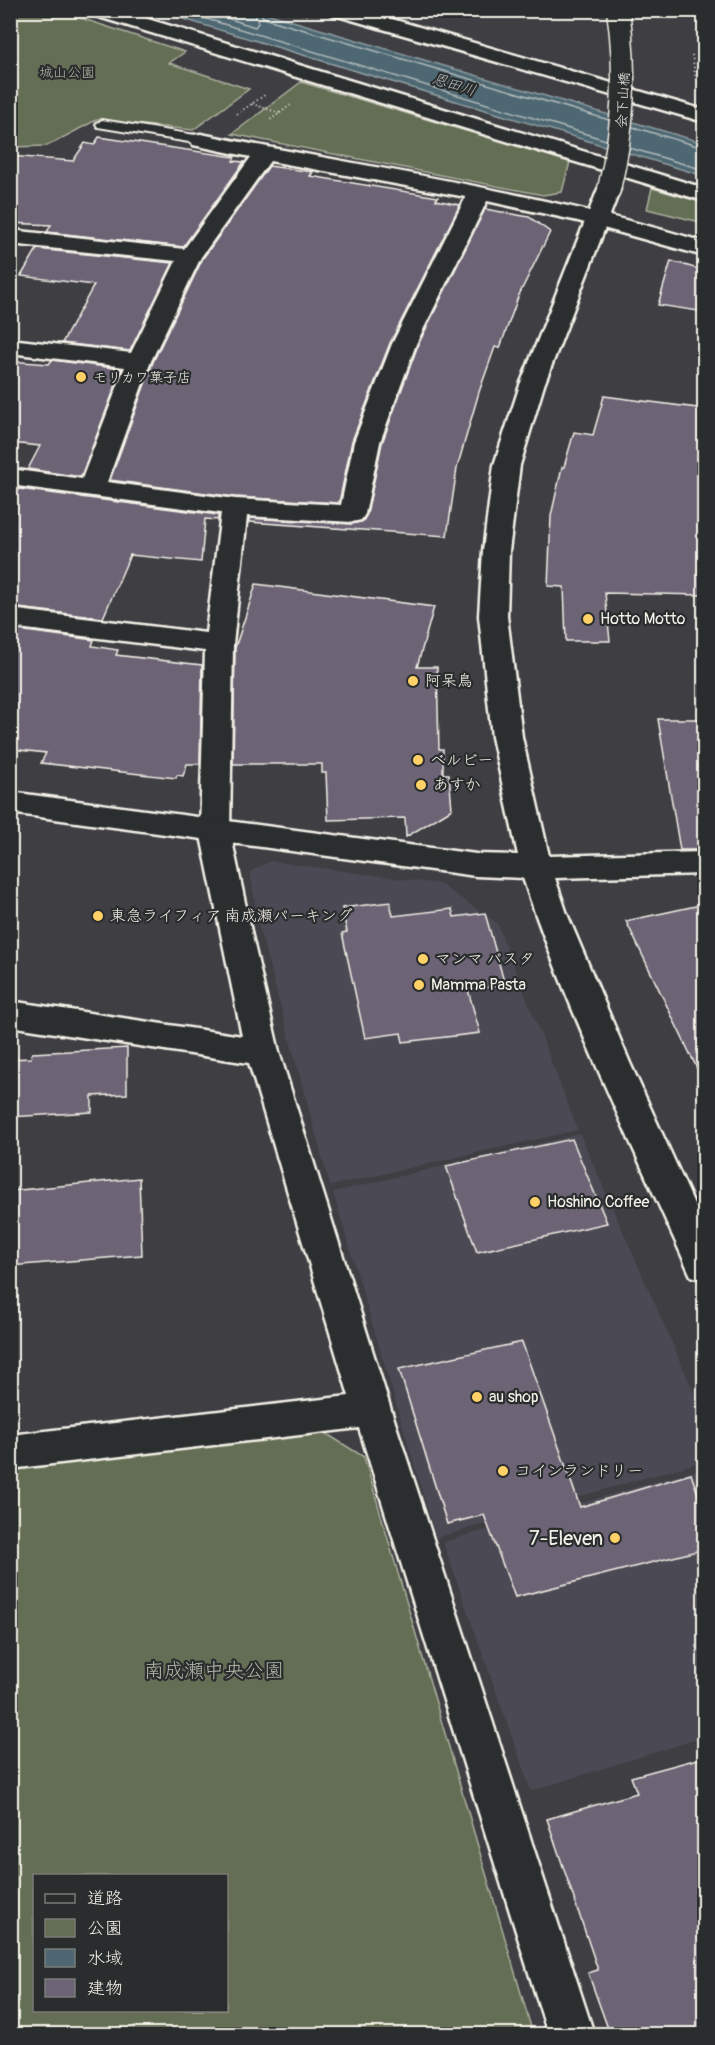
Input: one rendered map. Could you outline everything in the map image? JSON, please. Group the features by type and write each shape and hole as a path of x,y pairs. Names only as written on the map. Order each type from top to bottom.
{"street":[{"path":"96,10 705,195"},
{"path":"338,10 705,116"},
{"name":"会下山橋","path":"618,10 624,46 626,84 618,153 599,218 532,386 507,465 496,551 493,616 507,737 536,868 551,914 613,1062 705,1265"},
{"path":"201,140 599,218 650,230 705,249"},
{"path":"92,487 139,361 190,256 264,154"},
{"path":"10,477 235,507 352,514 367,442 404,344 479,194"},
{"path":"10,237 190,256"},
{"path":"10,346 139,361"},
{"path":"235,507 219,644 215,831 236,936 262,1052 372,1410 572,2034"},
{"path":"10,618 219,644"},
{"path":"10,802 476,865 615,868 705,863"},
{"path":"10,1013 262,1052"},
{"path":"10,1452 372,1410"}],"lane":[{"path":"102,124 201,140"}],"shaded area":[{"path":"270,861 440,884 497,923 578,1130 330,1186 260,932 250,872"},
{"path":"580,1134 704,1415 704,1461 436,1538 333,1192"},
{"path":"704,1468 704,1737 531,1791 443,1542"}],"green space":[{"name":"城山公園","path":"10,11 59,11 185,52 169,63 249,89 193,130 96,120 47,146 11,147"},
{"path":"301,82 570,162 562,192 543,195 232,134"},
{"path":"652,188 704,203 704,223 647,209"},
{"name":"南成瀬中央公園","path":"322,1431 364,1457 533,2034 11,2034 10,1470"}],"water":[{"name":"恩田川","path":"157,11 259,11 704,143 704,176"}],"building":[{"path":"99,137 235,157 233,161 244,162 183,247 47,232 51,225 10,223 10,156 73,161 85,143 94,145"},
{"path":"269,166 313,172 310,176 438,197 436,200 460,205 390,343 352,441 339,503 235,497 110,480 153,362 203,258"},
{"path":"485,209 529,217 550,232 518,297 500,348 495,347 479,392 457,468 447,536 249,522 249,518 352,524 363,521 367,514 382,443 418,345"},
{"path":"37,249 173,263 130,351 62,343 94,285 21,276"},
{"path":"671,261 705,271 705,312 658,305"},
{"path":"52,360 122,369 81,477 28,469 40,446 10,443 10,361 49,364"},
{"path":"604,396 705,409 705,595 605,593 610,641 566,641 564,587 548,586 551,516 562,467 564,467 574,432 593,435"},
{"path":"19,489 218,515 218,520 205,519 201,562 130,555 103,618 10,607 10,507"},
{"path":"256,584 434,607 417,667 437,667 439,749 443,749 443,774 449,774 452,809 406,837 405,818 328,820 326,773 322,773 322,764 233,764 235,648"},
{"path":"10,629 94,640 92,646 118,650 116,655 202,665 200,764 187,764 183,776 177,775 176,778 41,763 46,753 10,749"},
{"path":"658,719 705,719 705,850 680,850"},
{"name":"マンマ パスタ","path":"390,902 393,916 452,909 454,917 485,913 505,985 468,990 480,1033 403,1042 401,1033 365,1038 342,933 347,932 342,908"},
{"path":"705,904 705,1085 626,921"},
{"path":"127,1048 127,1094 92,1096 92,1112 10,1117 10,1059 31,1058 32,1053"},
{"path":"572,1139 607,1223 477,1252 446,1166"},
{"path":"139,1178 142,1255 10,1266 10,1191"},
{"path":"522,1342 580,1507 691,1474 705,1514 705,1549 515,1597 484,1515 447,1524 399,1369"},
{"path":"705,1757 705,2034 610,2034 588,1973 598,1970 547,1819 637,1793 631,1777"}],"place":[{"name":"モリカワ菓子店","path":"81,377"},
{"name":"Hotto Motto","path":"588,619"},
{"name":"阿呆鳥","path":"413,681"},
{"name":"ベルビー","path":"418,760"},
{"name":"あすか","path":"421,785"},
{"name":"東急ライフィア 南成瀬パーキング","path":"98,916"},
{"name":"マンマ パスタ","path":"423,959"},
{"name":"Mamma Pasta","path":"419,985"},
{"name":"Hoshino Coffee","path":"535,1202"},
{"name":"au shop","path":"477,1397"},
{"name":"コインランドリー","path":"503,1471"},
{"name":"7-Eleven","path":"615,1538"}]}
